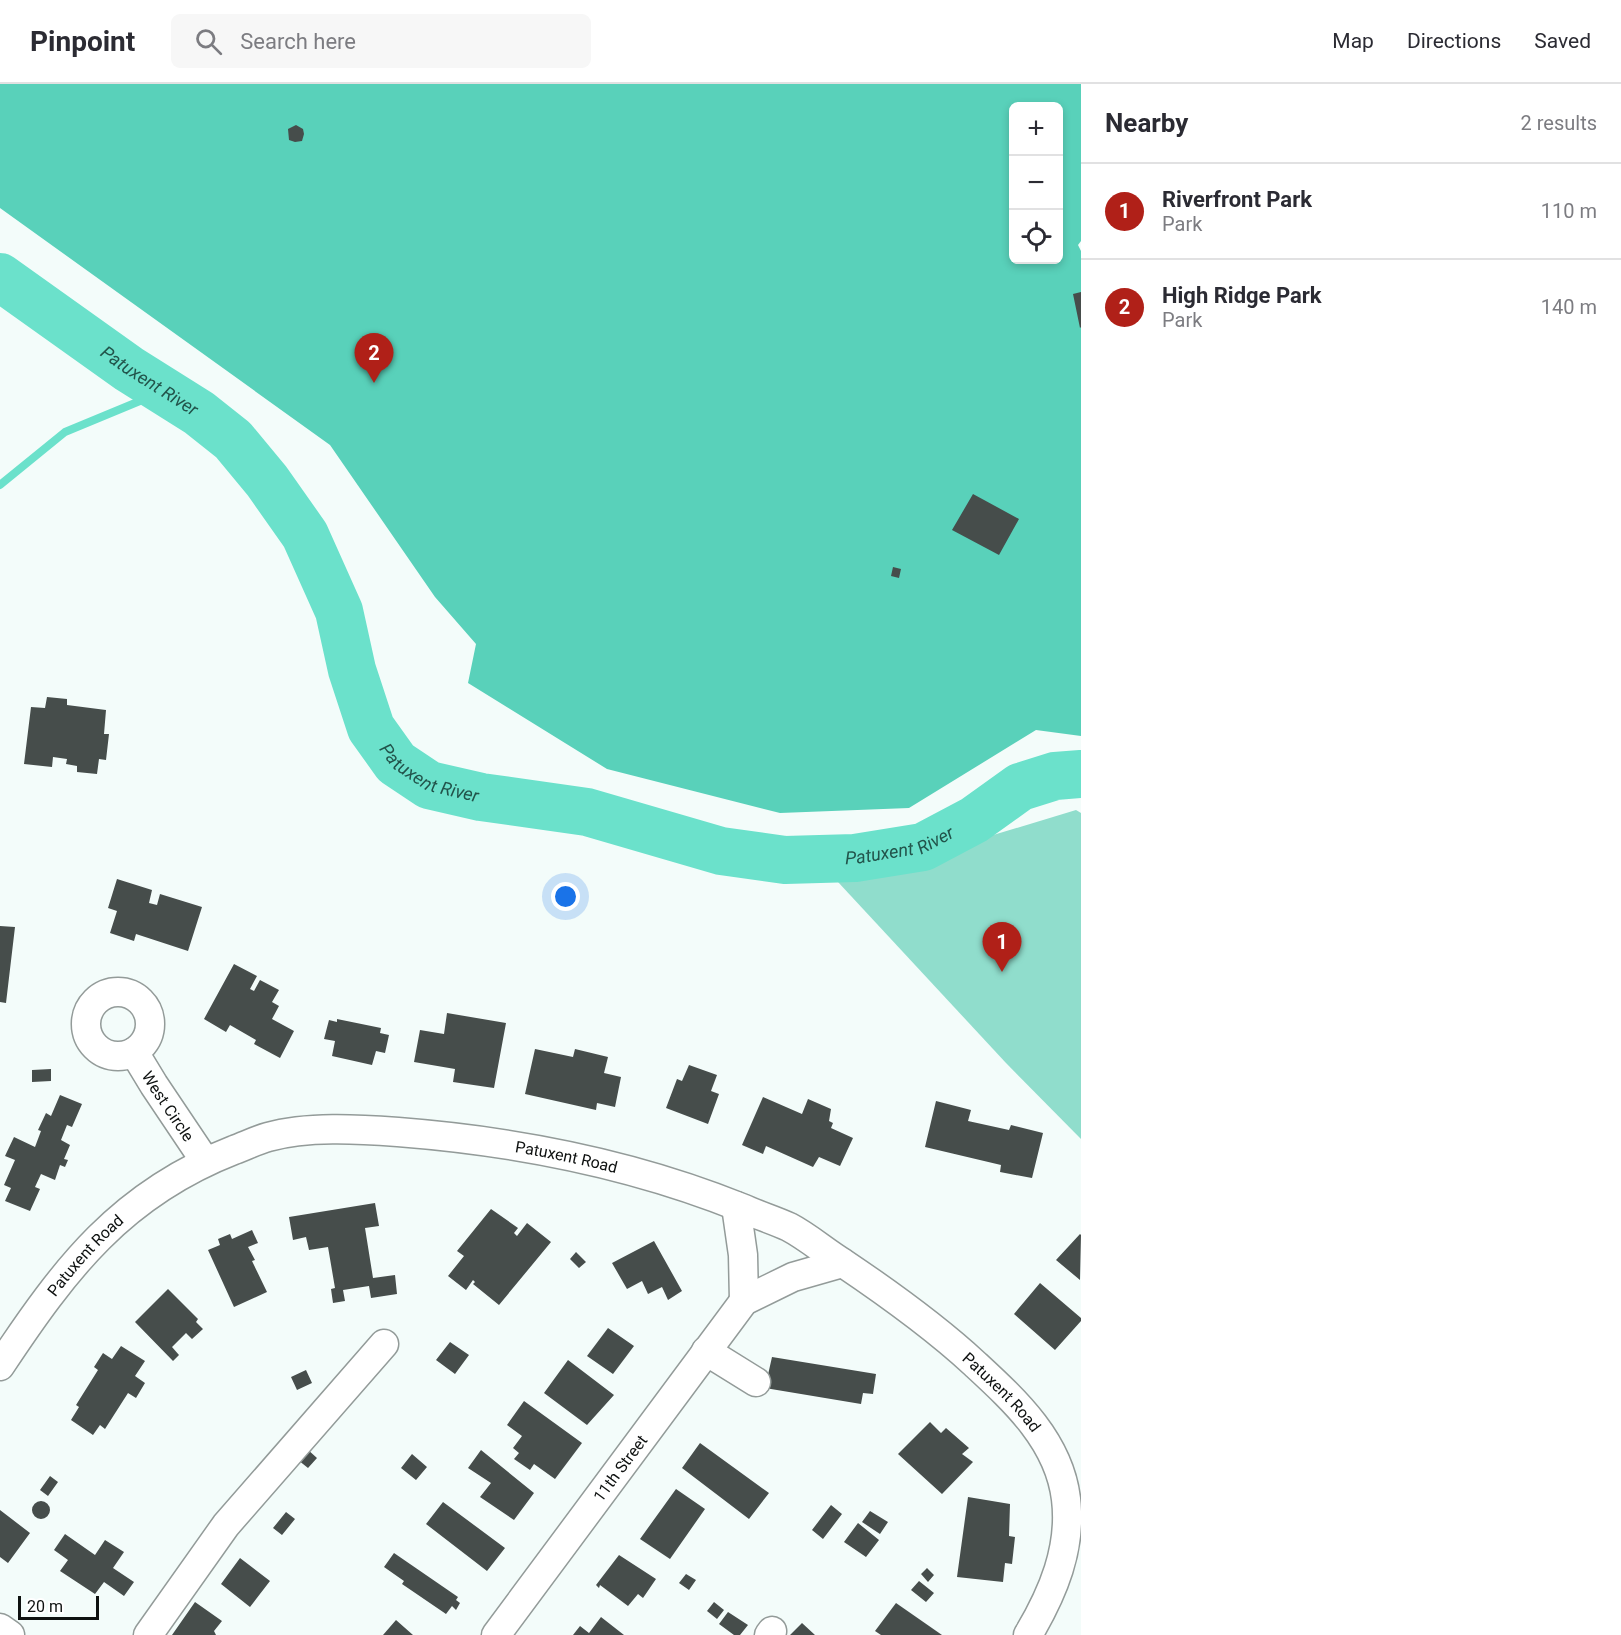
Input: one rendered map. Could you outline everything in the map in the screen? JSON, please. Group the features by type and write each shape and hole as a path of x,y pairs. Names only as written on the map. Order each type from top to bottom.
{"street":[{"name":"West Circle","path":"134,1052 205,1161"},
{"name":"Patuxent Road","path":"0,1366 56,1286 84,1251 109,1227 156,1190 205,1161 269,1136 329,1129 460,1137 541,1150 620,1169 710,1195 789,1228 898,1300 957,1347 1008,1394 1030,1418 1046,1442 1057,1467 1065,1496 1067,1528 1061,1566 1028,1635"},
{"path":"736,1206 743,1255 744,1300"},
{"name":"11th Street","path":"496,1635 744,1300 793,1277 842,1263"},
{"path":"148,1635 226,1525 384,1344"},
{"path":"706,1352 756,1382"},
{"path":"0,1628 10,1635"}],"green space":[{"path":"0,84 1081,84 1081,241 1078,245 1081,251 1081,736 1036,730 909,808 780,813 607,769 468,683 476,644 435,597 330,445 0,208"},
{"path":"1076,810 1081,813 1081,1139 1006,1063 838,882"}],"building":[{"path":"296,125 303,129 302,141 289,140 288,129"},
{"path":"1081,292 1081,327 1080,328 1073,294"},
{"path":"973,494 1019,519 999,555 952,530"},
{"path":"893,567 901,569 899,578 891,576"},
{"path":"47,697 67,699 67,705 106,710 104,734 109,734 106,760 99,759 97,774 77,772 77,766 66,764 67,759 53,757 52,767 24,764 31,707 45,708"},
{"path":"117,879 152,890 149,903 157,905 160,894 202,907 188,951 136,934 134,941 110,933 117,911 108,908"},
{"path":"0,926 15,927 6,1003 0,1002"},
{"path":"234,964 257,976 250,989 254,991 260,980 279,990 272,1002 279,1006 272,1019 294,1031 280,1058 254,1044 256,1040 230,1025 226,1032 204,1019"},
{"path":"447,1013 506,1023 494,1088 453,1082 455,1069 414,1062 420,1030 444,1034"},
{"path":"337,1019 381,1028 380,1033 389,1035 385,1053 376,1051 372,1065 332,1056 335,1041 324,1039 329,1020 337,1022"},
{"path":"535,1049 573,1057 575,1049 608,1057 604,1073 621,1077 615,1107 597,1103 596,1110 525,1094"},
{"path":"689,1065 717,1075 711,1091 719,1094 708,1124 666,1108 677,1079 682,1081"},
{"path":"51,1069 51,1081 32,1082 32,1070"},
{"path":"60,1095 82,1104 72,1127 67,1125 61,1140 70,1145 64,1159 68,1160 65,1167 60,1165 55,1180 41,1174 35,1187 40,1189 30,1211 5,1201 11,1188 4,1185 15,1160 5,1156 14,1137 35,1147 41,1131 38,1130 46,1113 51,1116"},
{"path":"763,1097 802,1114 808,1099 831,1109 829,1121 833,1123 831,1128 853,1138 840,1166 819,1157 813,1167 766,1146 763,1154 742,1145"},
{"path":"936,1101 971,1110 968,1121 1009,1130 1011,1125 1043,1133 1032,1178 1000,1172 1001,1165 925,1147"},
{"path":"375,1203 379,1226 365,1228 373,1278 395,1275 397,1294 371,1298 369,1286 343,1290 345,1301 333,1303 331,1289 335,1288 328,1247 309,1250 306,1237 293,1240 289,1217"},
{"path":"491,1209 518,1228 514,1233 517,1236 527,1223 551,1242 499,1305 473,1284 475,1282 473,1280 466,1290 448,1276 464,1256 457,1251"},
{"path":"252,1230 258,1243 248,1247 267,1292 234,1307 208,1250 220,1245 218,1239 230,1234 232,1239"},
{"path":"1081,1235 1080,1280 1056,1260"},
{"path":"654,1241 682,1291 668,1300 662,1287 648,1294 642,1281 627,1289 612,1263"},
{"path":"576,1252 586,1262 579,1268 570,1259"},
{"path":"1040,1283 1081,1318 1081,1321 1055,1350 1014,1314"},
{"path":"168,1289 198,1319 196,1322 203,1329 192,1339 186,1333 172,1347 179,1355 173,1361 135,1322"},
{"path":"608,1328 634,1346 613,1374 587,1356"},
{"path":"450,1342 469,1355 455,1374 436,1360"},
{"path":"121,1346 145,1361 135,1376 145,1383 136,1398 128,1393 105,1429 100,1425 93,1435 71,1420 79,1407 76,1405 98,1370 94,1367 103,1353 112,1359"},
{"path":"772,1357 876,1374 873,1394 863,1393 861,1404 765,1388"},
{"path":"568,1360 614,1395 587,1425 544,1393"},
{"path":"306,1370 312,1383 297,1390 291,1377"},
{"path":"524,1401 582,1443 555,1479 534,1464 530,1470 514,1459 519,1453 513,1448 522,1436 507,1425"},
{"path":"930,1422 941,1433 946,1428 969,1448 962,1454 973,1462 942,1494 898,1454"},
{"path":"700,1443 769,1493 749,1519 682,1468"},
{"path":"307,1449 317,1458 308,1468 298,1460"},
{"path":"481,1450 534,1493 514,1520 480,1497 491,1483 468,1468"},
{"path":"412,1454 427,1467 416,1480 401,1468"},
{"path":"50,1476 58,1482 48,1496 40,1490"},
{"path":"676,1489 705,1509 670,1559 640,1539"},
{"path":"968,1497 1010,1504 1009,1536 1015,1537 1012,1564 1005,1563 1003,1582 957,1577"},
{"path":"41,1501 47,1504 50,1510 47,1516 41,1519 35,1516 32,1510 35,1504"},
{"path":"443,1502 505,1548 487,1571 426,1524"},
{"path":"831,1505 842,1514 823,1539 812,1530"},
{"path":"0,1510 30,1533 8,1563 0,1557"},
{"path":"870,1511 888,1522 880,1534 862,1522"},
{"path":"286,1512 295,1519 282,1535 273,1528"},
{"path":"858,1523 879,1540 866,1557 844,1542"},
{"path":"65,1534 95,1555 105,1540 124,1552 113,1568 134,1582 124,1596 104,1582 95,1594 60,1571 68,1560 54,1550"},
{"path":"394,1553 458,1597 456,1600 460,1603 456,1610 452,1606 446,1614 402,1584 404,1581 384,1567"},
{"path":"619,1555 656,1579 643,1598 638,1594 628,1606 600,1585 599,1588 596,1585"},
{"path":"240,1558 270,1581 250,1607 221,1584"},
{"path":"927,1568 934,1575 928,1582 921,1574"},
{"path":"686,1574 696,1580 689,1590 679,1583"},
{"path":"919,1581 934,1593 926,1602 911,1590"},
{"path":"195,1602 222,1621 214,1631 216,1635 172,1635"},
{"path":"714,1602 724,1610 717,1619 707,1611"},
{"path":"896,1603 942,1635 881,1635 875,1631"},
{"path":"728,1612 748,1625 740,1635 734,1635 719,1624"},
{"path":"601,1617 624,1635 573,1635 580,1626 589,1633"},
{"path":"396,1620 413,1635 383,1635"},
{"path":"802,1623 815,1635 790,1635"}],"waterway":[{"name":"Patuxent River","path":"0,277 129,369 199,413 233,440 267,481 305,535 339,611 352,670 371,728 396,763 429,785 481,797 587,812 721,851 785,860 855,858 923,847 974,820 1020,787 1055,776 1081,774"},
{"path":"0,485 65,432 164,391"}],"place":[{"name":"High Ridge Park","path":"374,383"},
{"name":"Riverfront Park","path":"1002,972"}]}
